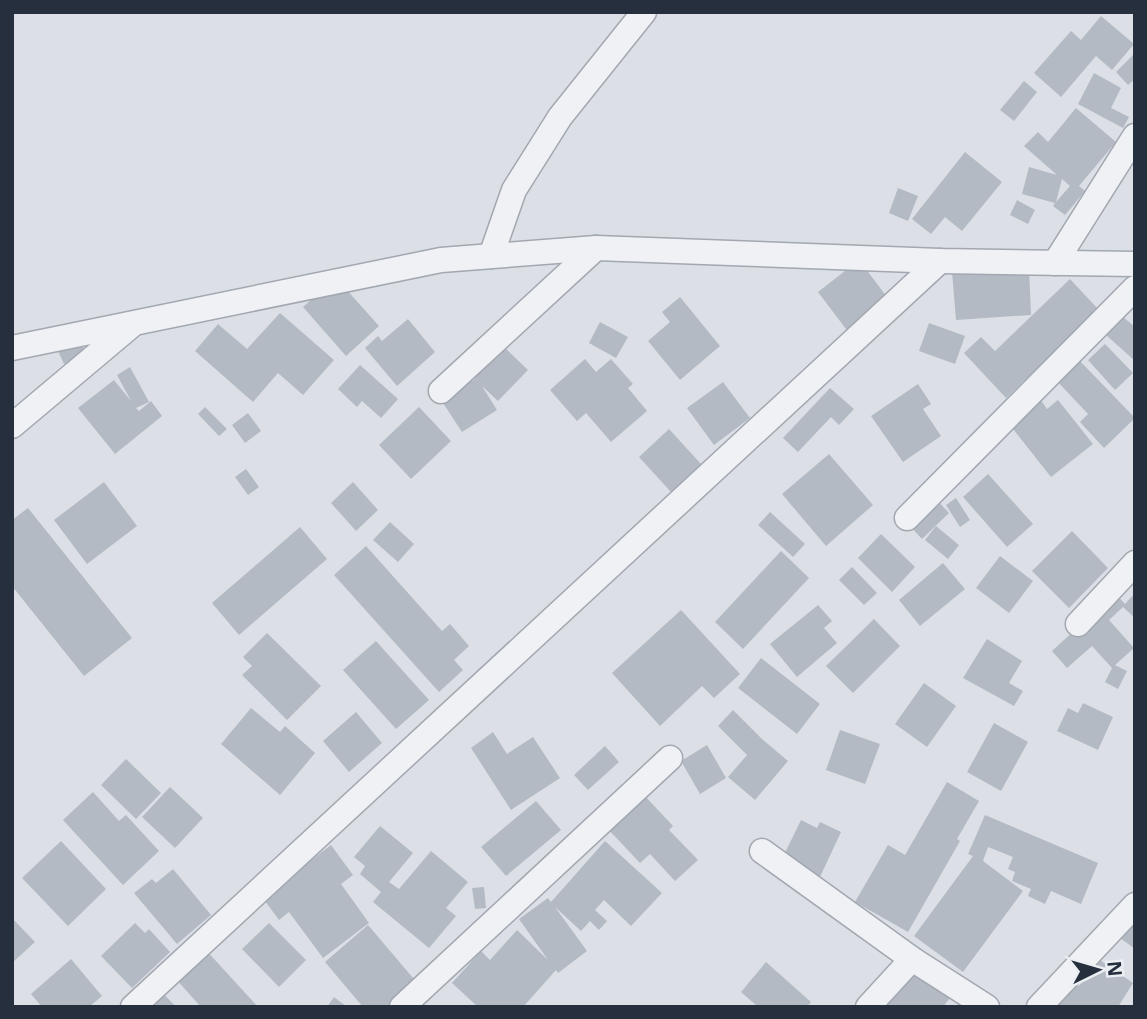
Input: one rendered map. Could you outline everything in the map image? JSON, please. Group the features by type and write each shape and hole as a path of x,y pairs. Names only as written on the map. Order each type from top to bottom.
{"street":[{"path":"491,256 513,190 560,117 644,12"},
{"path":"1055,262 1135,136"},
{"path":"440,391 596,248"},
{"path":"12,348 440,260 596,248 940,261 1132,260"},
{"path":"133,1007 940,261"},
{"path":"906,518 1135,288"},
{"path":"12,426 135,323"},
{"path":"1078,624 1135,563"},
{"path":"402,1007 670,758"},
{"path":"762,851 912,959 987,1007"},
{"path":"1039,1007 1135,905"},
{"path":"868,1007 912,959"}],"building":[{"path":"1101,16 1134,44 1112,70 1096,56 1061,97 1034,73 1071,31 1081,40"},
{"path":"1135,53 1135,79 1128,85 1116,72"},
{"path":"1094,73 1121,88 1111,108 1129,117 1123,128 1078,104"},
{"path":"1024,81 1037,92 1014,121 1000,110"},
{"path":"1076,108 1116,142 1079,186 1085,191 1065,215 1053,206 1055,203 1022,194 1029,167 1057,175 1024,146 1038,132 1048,142","holes":["1062,179 1070,186 1056,202"]},
{"path":"965,152 1002,182 962,231 945,217 931,234 912,219"},
{"path":"898,188 918,196 908,221 889,213"},
{"path":"1017,200 1035,210 1028,224 1010,215"},
{"path":"859,260 890,301 849,333 818,292"},
{"path":"1029,267 1031,315 956,320 952,272"},
{"path":"336,278 379,326 346,356 303,307"},
{"path":"1070,279 1098,309 1006,398 964,353 981,337 995,351"},
{"path":"680,297 720,346 680,380 648,341 670,322 662,312"},
{"path":"280,313 334,360 303,395 278,373 253,402 195,351 218,324 247,349"},
{"path":"1123,317 1135,327 1135,361 1106,335"},
{"path":"408,319 435,352 397,386 365,348 378,336 382,341"},
{"path":"600,322 628,337 616,358 589,343"},
{"path":"929,323 965,336 955,364 919,351"},
{"path":"80,341 86,354 64,364 58,351"},
{"path":"1105,344 1133,373 1115,390 1088,360"},
{"path":"502,345 528,370 498,401 482,386 497,410 462,432 441,400 475,379 473,377"},
{"path":"585,359 596,372 611,359 633,384 628,388 647,411 611,442 586,413 577,421 550,390"},
{"path":"1078,359 1135,418 1104,448 1080,422 1088,414 1056,380"},
{"path":"360,365 398,399 381,418 362,401 357,407 338,389"},
{"path":"130,367 149,402 136,408 139,411 151,401 162,416 115,454 78,408 114,380 131,401 117,375"},
{"path":"723,382 750,418 714,445 687,408"},
{"path":"918,384 931,404 923,409 941,436 903,462 871,416"},
{"path":"830,388 854,409 839,425 831,417 798,452 783,438"},
{"path":"1040,399 1047,409 1058,400 1093,444 1051,477 1009,424"},
{"path":"205,407 227,429 219,436 198,414"},
{"path":"419,407 451,441 411,479 379,445"},
{"path":"248,413 261,431 245,443 232,425"},
{"path":"669,429 701,464 671,492 639,457"},
{"path":"829,454 873,505 826,546 782,494"},
{"path":"246,469 259,487 248,495 235,477"},
{"path":"988,474 1033,524 1007,547 963,497"},
{"path":"104,482 137,526 87,564 54,520"},
{"path":"353,482 378,510 356,531 331,503"},
{"path":"935,498 949,513 922,539 908,524"},
{"path":"956,498 970,520 960,527 946,505"},
{"path":"28,508 132,638 84,676 12,586 12,520"},
{"path":"770,512 805,544 793,557 758,525"},
{"path":"390,522 414,544 398,562 373,540"},
{"path":"936,526 959,545 948,559 925,540"},
{"path":"300,527 327,559 239,635 212,603"},
{"path":"1072,531 1108,568 1069,608 1032,571"},
{"path":"881,534 915,567 892,592 858,558"},
{"path":"366,546 442,631 450,624 469,646 454,660 463,670 439,692 334,575"},
{"path":"781,551 809,578 743,649 715,622"},
{"path":"1000,556 1033,581 1009,613 976,588"},
{"path":"943,563 965,589 920,626 899,600"},
{"path":"852,567 877,593 864,605 839,580"},
{"path":"1115,593 1125,604 1135,593 1135,618 1123,607 1109,620 1134,648 1115,665 1127,671 1118,689 1105,682 1112,668 1092,646 1067,668 1052,651"},
{"path":"818,605 832,621 824,628 837,643 797,677 770,644"},
{"path":"681,610 740,674 714,698 702,686 660,726 612,673"},
{"path":"874,619 900,646 853,693 826,666"},
{"path":"267,633 321,686 287,720 242,675 252,666 243,657"},
{"path":"987,639 1022,661 1009,683 1023,691 1014,706 963,678"},
{"path":"376,641 429,700 396,729 343,670"},
{"path":"761,658 820,704 797,734 738,688"},
{"path":"924,683 956,706 927,747 895,724"},
{"path":"1083,703 1113,717 1098,750 1057,731 1068,708 1078,713"},
{"path":"251,708 280,732 285,726 315,753 280,795 221,744"},
{"path":"733,710 788,761 755,800 728,777 747,755 718,726"},
{"path":"356,712 382,743 349,772 323,741"},
{"path":"994,723 1028,742 1001,791 967,772"},
{"path":"840,730 880,744 865,784 826,770"},
{"path":"493,732 507,754 533,737 560,778 511,810 471,748"},
{"path":"707,745 726,778 700,794 681,761"},
{"path":"605,746 619,762 588,790 574,775"},
{"path":"126,759 161,793 136,819 101,785"},
{"path":"947,782 979,801 957,839 960,841 908,932 855,902 888,845 905,855"},
{"path":"170,787 203,818 175,848 142,817"},
{"path":"93,792 119,821 126,815 159,851 123,885 63,820"},
{"path":"643,794 673,826 669,830 698,860 675,881 650,854 640,863 607,828"},
{"path":"536,801 561,830 506,876 481,847"},
{"path":"985,815 1098,863 1081,904 1051,891 1045,904 1028,896 1031,889 1012,881 1015,872 1008,869 1013,857 988,847 983,861 1023,891 963,972 914,936 973,856 968,854"},
{"path":"801,820 817,828 820,822 841,832 819,879 781,861"},
{"path":"380,826 413,853 389,882 399,889 431,851 468,882 446,908 456,916 429,948 373,902 381,892 360,874 365,866 354,857"},
{"path":"61,841 106,889 68,926 22,878"},
{"path":"605,841 662,893 631,926 604,900 595,910 607,921 599,930 590,921 581,931 555,907 587,951 558,973 556,970 523,1007 478,1007 452,983 481,951 490,960 517,930 548,960 519,919 548,898 551,902"},
{"path":"331,845 353,875 341,884 369,923 323,958 289,912 279,920 262,897"},
{"path":"173,869 211,915 177,944 134,893 152,879 156,883"},
{"path":"484,887 486,908 475,909 472,888"},
{"path":"1135,910 1135,949 1116,935"},
{"path":"12,918 35,942 12,963"},
{"path":"135,923 145,933 149,929 170,952 132,988 101,956"},
{"path":"269,923 306,960 279,987 242,949"},
{"path":"368,925 419,985 393,1007 363,1007 325,962"},
{"path":"205,949 258,1007 201,1007 175,978"},
{"path":"1097,958 1133,983 1118,1007 1056,1007 1073,982 1079,986"},
{"path":"71,959 102,996 89,1007 42,1007 31,994"},
{"path":"766,962 811,1002 807,1007 758,1007 741,992"},
{"path":"918,965 952,995 943,1007 882,1007"},
{"path":"160,990 176,1007 143,1007"},
{"path":"334,997 347,1007 327,1007"}]}
